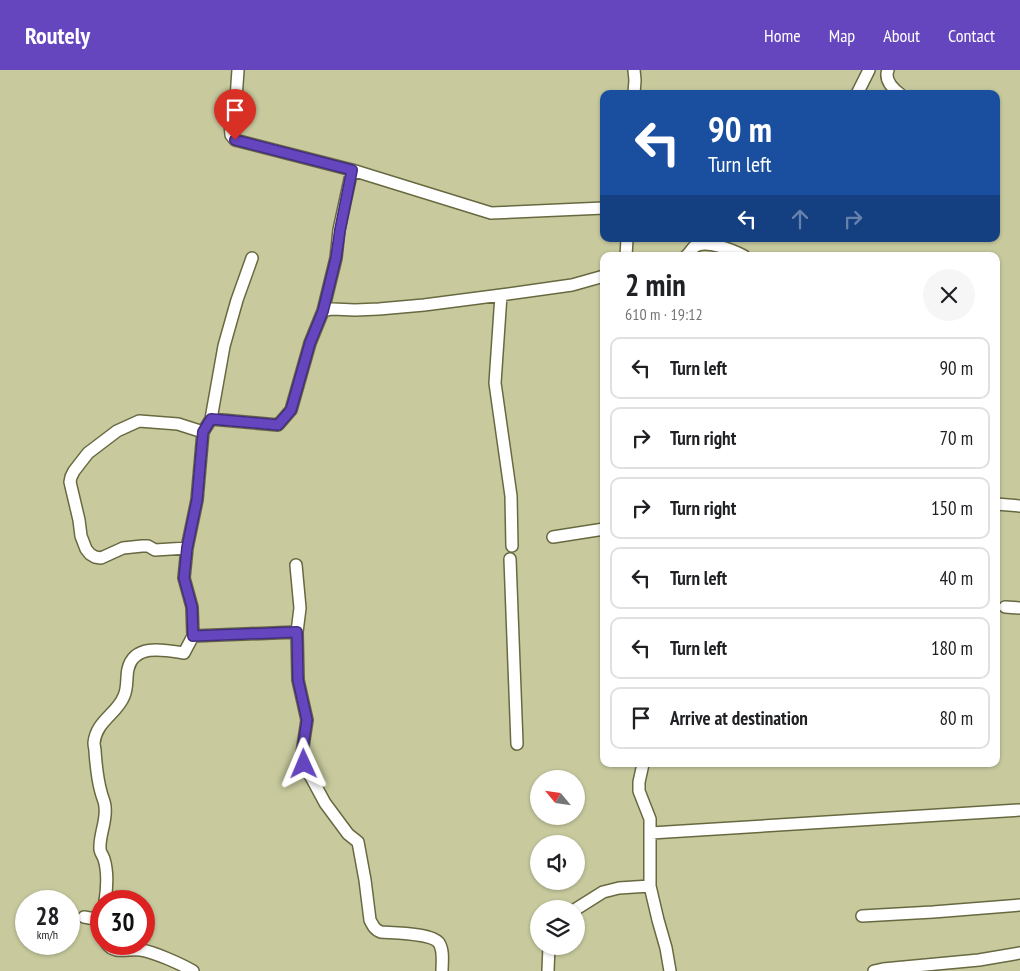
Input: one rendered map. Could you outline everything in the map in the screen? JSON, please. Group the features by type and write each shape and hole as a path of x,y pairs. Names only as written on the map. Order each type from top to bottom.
{"street":[{"path":"238,70 236,99 230,123 231,135 235,140 352,170 491,213 600,208"},
{"path":"634,70 634,90"},
{"path":"859,90 869,70"},
{"path":"888,70 886,74 888,80 895,90"},
{"path":"211,419 278,425 291,410 310,343 323,311 336,258 352,170"},
{"path":"695,242 718,246 734,252"},
{"path":"106,890 106,871 100,850 106,806 95,766 94,743 102,722 114,711 123,698 127,689 128,669 136,655 147,650 184,653 193,636 192,607 184,578 187,548 197,500 203,432 211,419 224,346 237,300 252,258"},
{"path":"323,311 424,305 572,286 600,277"},
{"path":"501,295 495,383 512,496 512,546"},
{"path":"187,548 156,550 148,546 142,546 123,548 102,558 90,554 81,536 70,482 74,471 88,453 116,431 139,420 178,424 203,432"},
{"path":"1000,504 1020,506"},
{"path":"553,537 600,530"},
{"path":"510,559 517,744"},
{"path":"296,565 300,608 297,632 298,680 307,720 302,753 304,764 325,803 348,834 358,842 370,920 376,930 432,937 439,943 442,955 442,971"},
{"path":"1005,607 1020,608"},
{"path":"193,636 297,632"},
{"path":"642,767 639,791 650,819 650,886 670,971"},
{"path":"650,833 1020,810"},
{"path":"585,904 604,892 619,888 650,886"},
{"path":"862,916 1020,905"},
{"path":"84,917 90,918"},
{"path":"874,971 978,960 1020,952"},
{"path":"155,955 193,971"},
{"path":"548,971 549,955"}],"route":[{"path":"235,140 352,170 336,258 323,311 310,343 291,410 278,425 211,419 203,432 197,500 187,548 184,578 192,607 193,636 297,632 298,680 307,720 302,753 304,764"}]}
